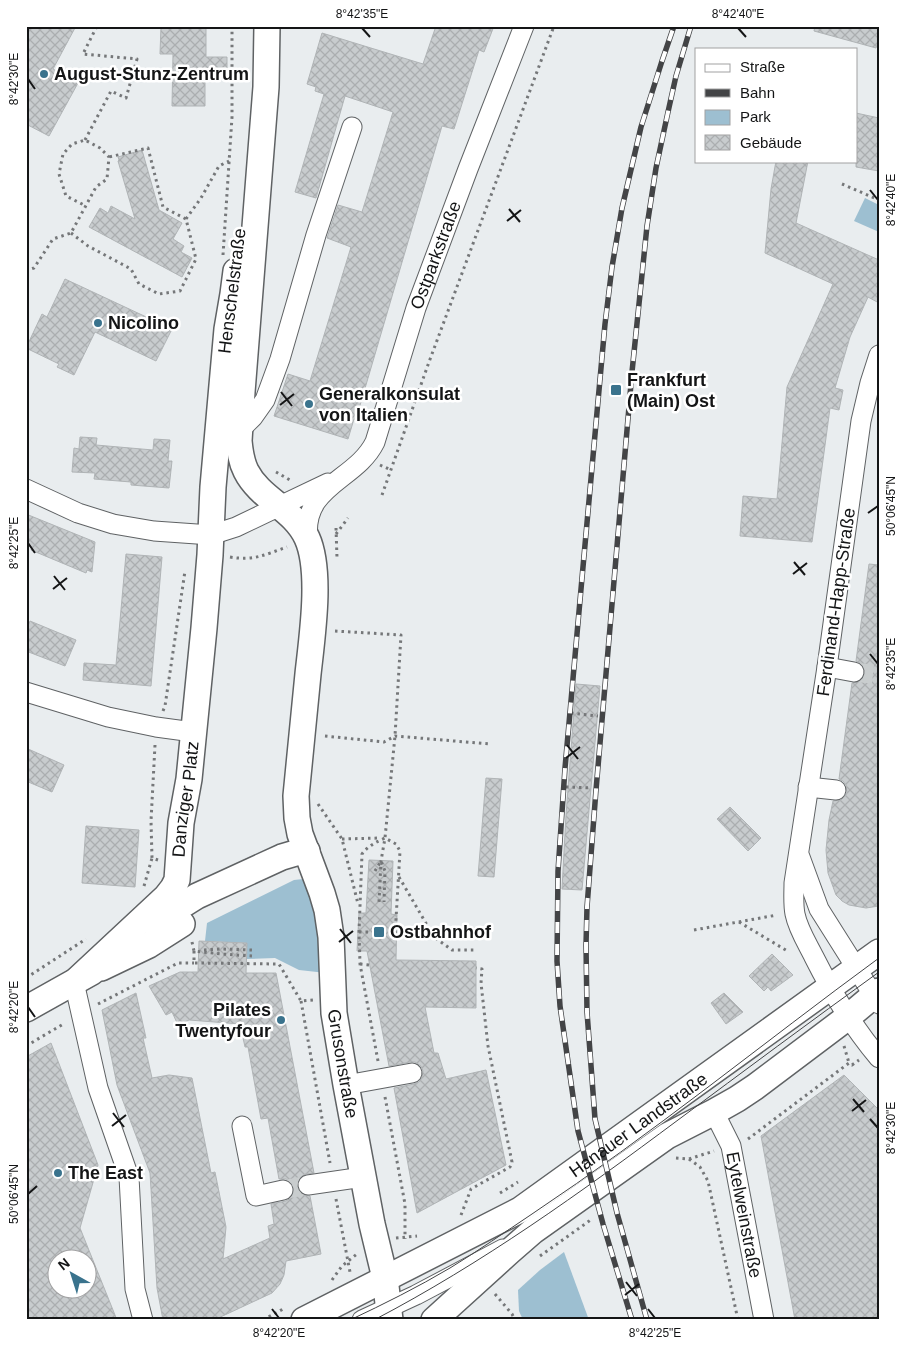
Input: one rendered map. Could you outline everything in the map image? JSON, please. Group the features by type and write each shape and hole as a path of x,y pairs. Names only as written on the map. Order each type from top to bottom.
{"main road":[{"name":"Henschelstraße","path":"215,549 213,487 227,329 233,294 247,154 251,26"},
{"name":"Henschelstraße","path":"267,26 266,87 240,449 246,471 279,506"},
{"path":"26,1009 84,977 157,941 211,907 272,879 289,868 306,851 300,834 296,811 296,796 312,632 314,569 301,542 295,520 279,506"},
{"name":"Danziger Platz","path":"84,977 166,897 175,884 215,549"},
{"name":"Grusonstraße","path":"306,851 329,918 333,1004 363,1177 385,1278"},
{"name":"Hanauer Landstraße","path":"304,1320 489,1227 531,1203 879,952"},
{"name":"Hanauer Landstraße","path":"440,1317 526,1237 667,1136 737,1100 877,997"},
{"path":"385,1278 390,1313"},
{"name":"Hanauer Landstraße","path":"343,1320 361,1299 385,1278"}],"street":[{"name":"Ostparkstraße","path":"301,542 312,507 324,492 365,458 376,442 403,348 426,280 464,177 524,26"},
{"path":"240,430 253,417 265,400 280,359 316,235 352,127"},
{"name":"Ferdinand-Happ-Straße","path":"876,1054 848,1017 830,988 798,925 795,912 794,883 827,667 861,421 879,355"},
{"name":"Ostparkstraße","path":"279,506 343,476"},
{"path":"26,489 78,513 113,524 154,531 215,549 236,527 279,506"},
{"path":"827,667 854,672"},
{"path":"26,692 108,717 156,727 193,732"},
{"path":"808,786 836,790"},
{"name":"Ferdinand-Happ-Straße","path":"798,851 819,909 856,969 877,997"},
{"path":"84,977 82,1013 98,1088 129,1177 135,1289 143,1320"},
{"path":"346,1085 412,1074"},
{"name":"Eytelweinstraße","path":"714,1112 731,1146 764,1320"},
{"path":"242,1126 256,1196 283,1190"},
{"path":"308,1185 363,1177"},
{"name":"Hanauer Landstraße","path":"362,1320 390,1313 416,1295 526,1237"}],"path":[{"path":"85,140 110,91 126,98 136,59 83,54 97,26"},
{"path":"382,495 432,352 554,26"},
{"path":"86,206 66,196 59,174 63,154 72,144 85,140 100,148 109,157"},
{"path":"109,157 148,148 163,207 186,219"},
{"path":"26,270 34,268 53,239 71,233 96,187 107,179 109,157"},
{"path":"71,233 88,246 130,269 139,284 159,294 180,291 196,260 186,219 218,166 229,161"},
{"path":"842,184 879,200"},
{"path":"269,469 292,481"},
{"path":"336,528 336,535 348,518"},
{"path":"215,549 245,559 254,558 301,542"},
{"path":"162,714 165,706 186,562"},
{"path":"335,631 401,635 395,736 381,861 379,902"},
{"path":"571,713 598,716"},
{"path":"587,715 587,721"},
{"path":"325,736 384,742 395,736 490,744"},
{"path":"138,893 145,885 152,858 151,821 156,738"},
{"path":"581,787 582,781"},
{"path":"566,786 592,788"},
{"path":"324,812 342,839 360,909"},
{"path":"385,838 366,848 362,854 359,932 360,964 405,1204 405,1238"},
{"path":"342,839 385,838 396,844 400,851 395,936 434,937 453,929 477,929"},
{"path":"152,858 166,862"},
{"path":"375,871 381,861"},
{"path":"381,861 385,871 384,902"},
{"path":"399,876 434,937 452,950 477,950"},
{"path":"694,930 776,915"},
{"path":"739,922 794,955"},
{"path":"359,932 371,932"},
{"path":"26,978 90,936"},
{"path":"252,950 221,949 199,951 252,956"},
{"path":"194,951 194,963"},
{"path":"26,1046 82,1013 178,963 279,964 301,1001 350,1272"},
{"path":"360,964 370,965"},
{"path":"460,1218 471,1189 510,1167 512,1162 488,1046 481,983 482,968 476,968"},
{"path":"301,1001 312,1000"},
{"path":"676,1158 689,1159 747,1140 849,1063 852,1065 876,1054"},
{"path":"689,1159 700,1167 708,1181 738,1320"},
{"path":"534,1261 597,1216"},
{"path":"330,1283 342,1266 362,1251"},
{"path":"501,1289 495,1294 515,1320"}],"green space":[{"path":"865,198 879,205 879,232 854,221"},
{"path":"303,879 312,889 326,973 299,970 275,958 246,959 247,943 205,941 207,923 294,880"},
{"path":"564,1252 589,1320 523,1320 519,1311 518,1290"}],"building":[{"name":"August-Stunz-Zentrum","path":"26,26 76,26 53,69 78,83 49,136 26,124"},
{"path":"161,26 206,26 206,57 227,57 227,72 205,72 205,106 172,106 173,54 160,54"},
{"path":"436,26 494,26 484,52 479,50 454,129 442,126 356,419 354,419 348,439 274,416 288,374 310,381 351,247 327,238 338,205 362,212 393,112 345,96 316,198 295,192 324,94 315,91 316,87 307,84 322,33 423,64"},
{"path":"815,26 879,26 879,39 876,48 814,31"},
{"path":"858,113 879,118 879,171 856,167 856,162 858,162"},
{"path":"142,150 159,210 182,223 173,239 184,246 181,252 192,258 182,277 89,227 100,208 108,213 111,206 135,219 118,157"},
{"path":"776,162 808,162 796,223 879,260 879,303 868,297 850,337 835,388 843,390 839,410 830,408 812,542 740,536 743,496 777,499 787,387 833,284 765,253 771,189"},
{"name":"Nicolino","path":"65,279 172,329 156,361 95,332 74,375 57,367 59,364 26,348 42,314 47,317"},
{"path":"80,437 97,438 96,445 153,450 154,439 170,440 168,461 172,461 169,488 131,485 131,482 94,479 95,473 72,472 74,448 79,449"},
{"path":"26,514 95,542 92,572 87,570 86,573 31,550 32,547 26,545"},
{"path":"126,554 162,557 151,686 83,680 84,663 116,665"},
{"path":"869,564 879,565 879,906 866,908 849,905 836,895 828,873 826,850 833,801 841,800 847,792 846,785 839,779 852,683 862,680 865,674 862,664 856,661"},
{"path":"30,621 76,640 65,666 26,651 26,631"},
{"path":"576,684 600,686 582,890 562,889"},
{"path":"26,748 64,765 52,792 26,781"},
{"path":"486,778 502,779 494,877 478,876"},
{"path":"730,807 761,838 748,851 717,819"},
{"path":"86,826 139,830 135,887 82,883"},
{"path":"369,860 393,861 391,914 397,915 396,960 476,961 476,1008 425,1007 434,1053 438,1053 446,1079 486,1070 506,1165 417,1213 394,1088 419,1082 423,1071 421,1066 415,1062 389,1066 367,951 357,951 359,913 366,913"},
{"path":"199,941 247,943 246,973 276,973 314,1173 301,1177 297,1181 297,1187 303,1195 310,1196 321,1254 286,1261 284,1275 280,1284 272,1293 214,1320 163,1320 157,1288 150,1173 117,1085 102,1010 136,993 146,1038 143,1038 152,1078 169,1075 192,1078 211,1173 215,1172 226,1227 223,1259 270,1238 268,1226 274,1224 271,1204 286,1201 294,1193 294,1187 291,1182 286,1179 279,1179 268,1118 261,1119 248,1047 245,1047 240,1024 189,1020 178,1025 172,1012 166,1015 149,986 180,972 198,972"},
{"path":"772,954 793,975 771,991 768,987 764,991 749,976"},
{"path":"724,993 743,1012 726,1024 711,1003"},
{"name":"The East","path":"51,1043 98,1165 80,1228 88,1248 48,1248 48,1298 98,1298 98,1273 117,1320 26,1320 26,1057"},
{"path":"844,1075 879,1110 879,1320 795,1320 761,1136"}],"tunnel":[{"path":"854,672 879,675"},
{"path":"283,1190 308,1185"}],"tram line":[{"path":"350,1320 450,1268 577,1184 879,958"},
{"path":"374,1320 454,1275 530,1226 879,972"}],"railway":[{"path":"632,1320 603,1224 578,1131 560,1006 557,961 558,871 565,768 605,324 612,267 622,208 641,127 674,26"},
{"path":"647,1320 617,1213 595,1119 587,1012 587,907 632,372 647,226 656,168 668,112 676,76 691,26"}],"place":[{"name":"August-Stunz-Zentrum","path":"44,74"},
{"name":"Nicolino","path":"98,323"},
{"name":"Frankfurt (Main) Ost","path":"616,390"},
{"name":"Generalkonsulat von Italien","path":"309,404"},
{"name":"Ostbahnhof","path":"379,932"},
{"name":"Pilates Twentyfour","path":"281,1020"},
{"name":"The East","path":"58,1173"}]}
